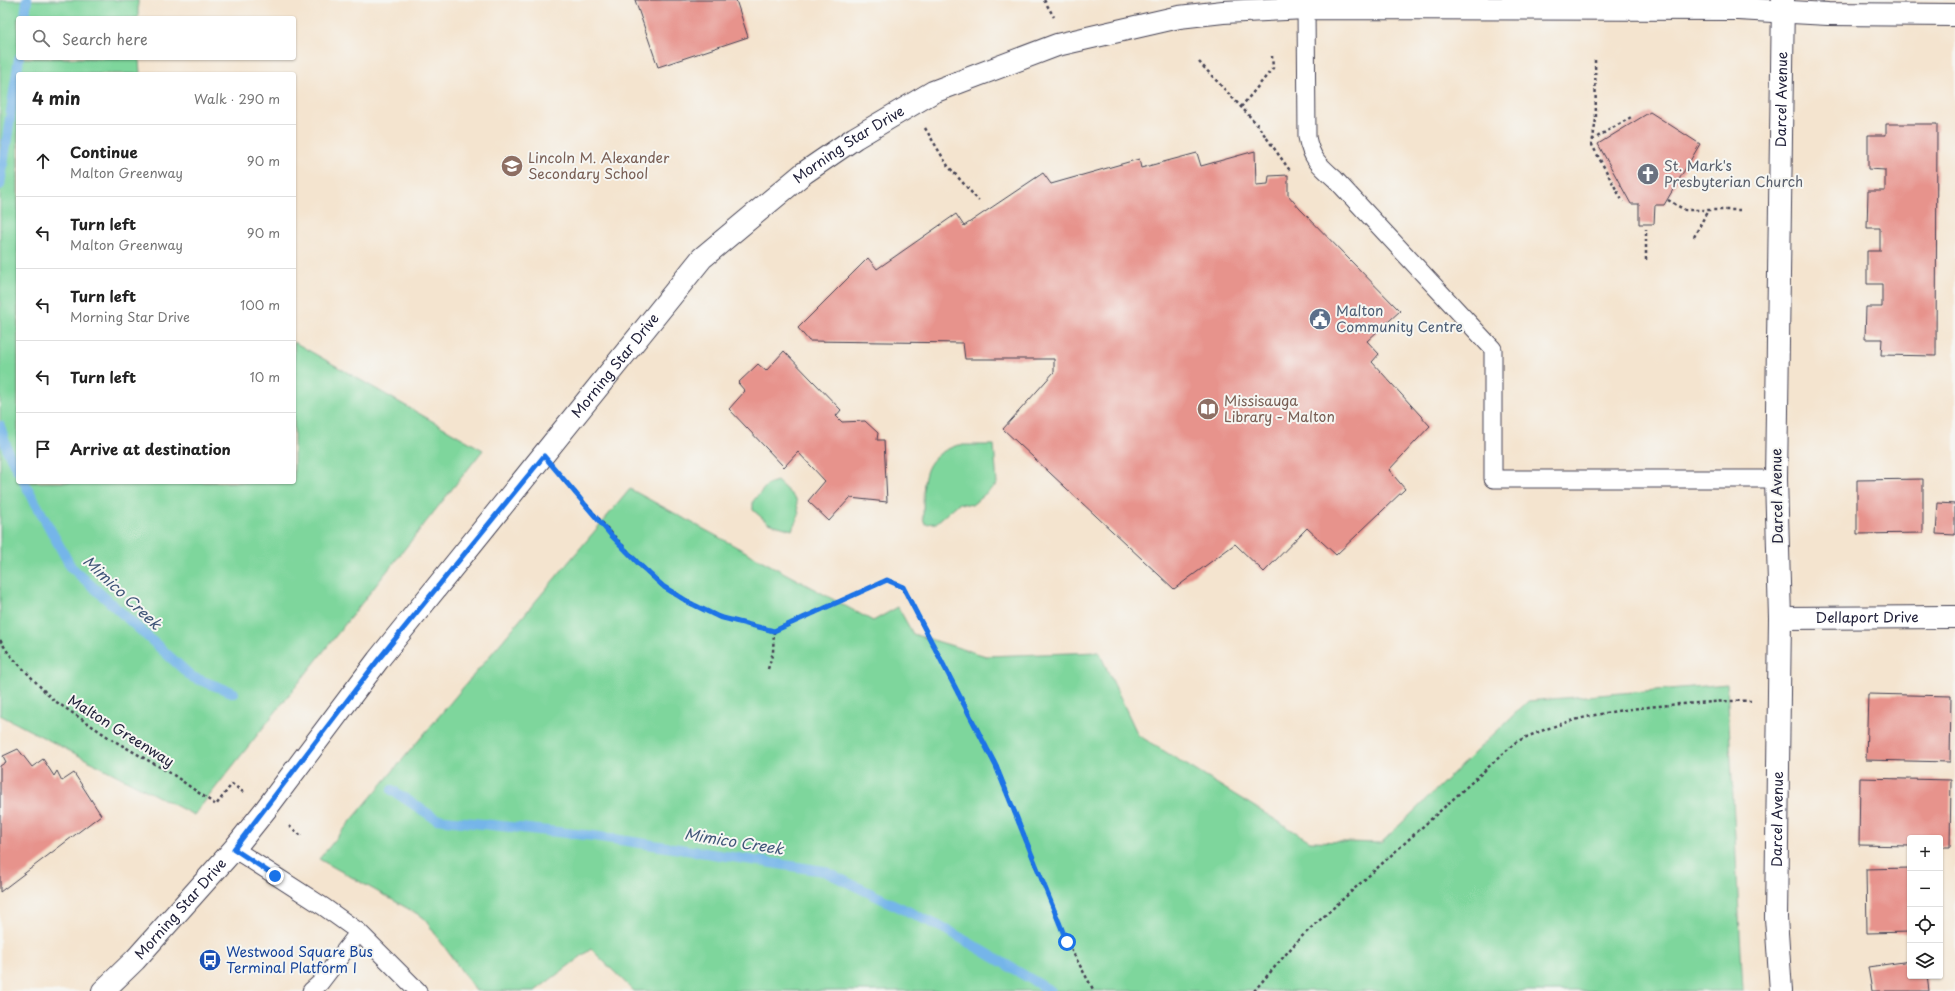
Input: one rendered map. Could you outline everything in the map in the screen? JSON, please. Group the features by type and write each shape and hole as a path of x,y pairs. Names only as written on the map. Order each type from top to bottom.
{"street":[{"name":"Morning Star Drive","path":"103,991 135,960 234,849 378,660 544,456 702,258 804,173 855,138 933,92 1057,44 1179,17 1223,12 1385,4 1738,9 1783,5 1828,14 1955,15"},
{"name":"Darcel Avenue","path":"1781,991 1776,918 1780,618 1776,479 1783,5"},
{"name":"Dellaport Drive","path":"1780,618 1955,618"}],"lane":[{"path":"1306,8 1307,137 1310,151 1317,164 1335,180 1494,348 1493,479 1776,479"},
{"path":"234,849 324,907 359,932 418,991"},
{"path":"311,991 320,983 359,932"}],"path":[{"path":"1241,107 1273,68 1272,56"},
{"path":"1595,60 1596,119 1592,145 1623,202"},
{"path":"1199,62 1256,123 1292,173"},
{"path":"911,105 948,166 979,201"},
{"path":"1592,140 1633,116"},
{"path":"1668,200 1684,210 1740,210"},
{"path":"1694,237 1708,210"},
{"path":"1646,229 1646,260"},
{"path":"544,456 610,534 640,565 664,587 690,603 719,617 774,631 887,580 903,587 996,766 1067,942 1094,991"},
{"path":"768,669 773,652 774,631"},
{"name":"Malton Greenway","path":"0,640 9,654 52,699 111,738 172,774 216,804 232,784 238,788"},
{"path":"1254,991 1299,939 1516,742 1544,729 1573,719 1634,708 1734,700 1778,701"},
{"path":"297,832 303,837"}],"green space":[{"path":"0,0 138,0 138,16 16,16 16,60 139,60 140,72 16,72 16,484 296,484 296,343 483,450 194,815 0,715"},
{"path":"958,445 994,445 997,484 972,505 959,503 936,523 925,524 923,518 923,494 926,473 936,457 945,450"},
{"path":"777,481 796,499 799,515 792,530 768,523 753,510 753,501 768,484"},
{"path":"630,489 873,621 898,607 913,634 986,656 1099,652 1138,735 1310,841 1381,843 1528,701 1727,684 1743,991 634,991 591,949 535,991 476,991 423,917 319,859"}],"building":[{"path":"635,0 736,0 748,37 658,67"},
{"name":"St. Mark's Presbyterian Church","path":"1650,112 1700,144 1664,205 1655,205 1654,224 1639,224 1639,204 1631,204 1598,144"},
{"path":"1886,124 1937,124 1936,356 1881,355 1882,339 1865,339 1866,307 1882,307 1882,284 1867,284 1867,251 1880,251 1880,228 1867,228 1868,191 1885,191 1885,170 1868,169 1868,135 1886,135"},
{"path":"1255,151 1256,185 1268,184 1269,176 1288,175 1288,195 1400,311 1367,341 1379,354 1372,362 1430,426 1389,470 1405,489 1336,555 1307,528 1264,572 1235,544 1174,589 1003,429 1054,372 1054,359 965,359 963,343 809,341 798,328 868,258 877,269 956,214 964,226 1043,173 1051,184 1139,159 1141,168 1197,153 1201,166"},
{"path":"784,351 841,410 836,416 842,422 865,421 878,433 877,440 884,440 887,502 850,498 829,521 808,501 825,481 798,452 784,467 729,409 745,391 738,383 758,364 766,371"},
{"path":"1923,479 1923,533 1857,534 1857,480"},
{"path":"1938,503 1955,504 1955,535 1936,534"},
{"path":"1868,694 1951,696 1950,762 1866,760"},
{"path":"18,749 32,767 43,759 54,776 57,771 62,781 74,773 101,815 0,892 0,766 6,762 3,756"},
{"path":"1860,778 1951,780 1950,847 1943,847 1943,835 1907,835 1907,846 1859,845"},
{"path":"1907,868 1907,932 1867,933 1866,869"},
{"path":"1907,961 1907,979 1927,979 1929,991 1872,991 1868,967"}],"waterway":[{"name":"Mimico Creek","path":"25,16 27,0"},
{"name":"Mimico Creek","path":"17,72 19,60"},
{"name":"Mimico Creek","path":"0,185 16,78"},
{"name":"Mimico Creek","path":"0,426 8,452 16,467"},
{"name":"Mimico Creek","path":"25,484 71,567 192,677 234,693"},
{"name":"Mimico Creek","path":"392,790 436,819 594,836 824,871 949,931 1051,991"}],"place":[{"name":"Lincoln M. Alexander Secondary School","path":"512,166"},
{"name":"St. Mark's Presbyterian Church","path":"1648,174"},
{"name":"Malton Community Centre","path":"1320,319"},
{"name":"Missisauga Library - Malton","path":"1208,409"},
{"name":"Westwood Square Bus Terminal Platform I","path":"210,960"}],"route":[{"path":"275,876 234,849 266,809 378,660 544,456 573,492 640,565 664,587 690,603 719,617 747,626 774,631 887,580 903,587 996,766 1067,942"}]}
